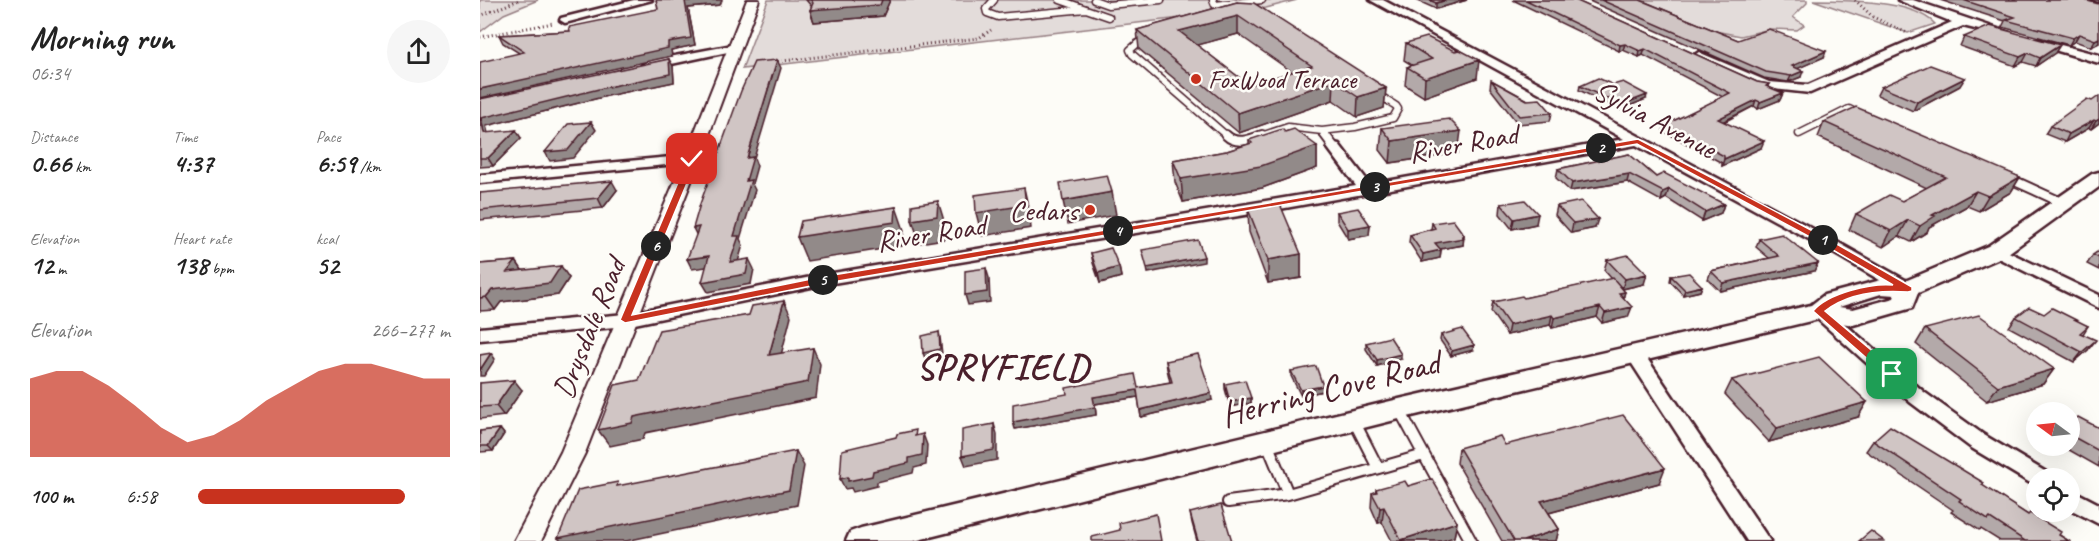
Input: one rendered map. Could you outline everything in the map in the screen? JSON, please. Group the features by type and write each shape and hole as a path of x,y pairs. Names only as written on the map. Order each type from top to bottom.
{"main road":[{"name":"Herring Cove Road","path":"861,541 1634,353 1819,311 1853,316 1905,303 1908,289 1996,250 2099,178"}],"street":[{"path":"565,20 647,0"},
{"name":"Drysdale Road","path":"527,541 573,453 692,159 753,0"},
{"name":"Sylvia Avenue","path":"1375,0 1824,241 1908,289"},
{"path":"1903,0 1962,21 2099,59"},
{"path":"1691,52 1756,81 1805,90 1817,87 1962,21"},
{"path":"633,68 733,48"},
{"name":"River Road","path":"480,334 625,320 821,280 1638,141"},
{"path":"1334,147 1366,189"},
{"path":"480,179 692,159"},
{"path":"1996,250 2099,302"},
{"path":"1819,311 1917,397 1977,441 2026,470"},
{"path":"1634,353 1759,541"},
{"path":"2080,504 2099,515"}],"lane":[{"path":"994,0 986,9 987,13 998,17 1086,9"},
{"path":"1060,0 1109,17"},
{"path":"1094,0 1108,5 1161,0"},
{"path":"1212,0 1215,5 1262,0"},
{"path":"1161,36 1133,46 1130,50 1132,54 1231,140 1242,141 1286,127 1322,131 1385,121 1396,115 1396,106 1371,90"},
{"path":"1799,134 1849,109 1870,119"},
{"path":"1322,131 1334,147"},
{"path":"2001,175 2064,203"},
{"path":"1399,409 1471,541"},
{"path":"1354,420 1378,468"},
{"path":"1267,441 1288,494"},
{"path":"1228,502 1288,494 1424,456"}],"path":[{"path":"480,16 519,0"},
{"path":"1855,0 1873,17 1925,39"},
{"path":"480,37 565,20"},
{"path":"769,63 979,38 991,30"}],"shaded area":[{"path":"480,0 538,0 504,14 480,32"},
{"path":"768,0 1297,0 1266,8 742,69"},
{"path":"1641,0 1807,0 1807,3 1793,17 1804,25 1797,30 1770,29 1741,36 1715,31"},
{"path":"1813,0 1860,1 1895,6 1925,16 1935,24 1908,33"}],"building":[{"path":"656,0 698,0 685,1 691,38 668,42 668,48 480,89 480,62 524,52 499,35 570,31 569,27 658,9"},
{"path":"811,0 882,0 880,5 810,10 813,3"},
{"path":"1429,0 1447,0 1436,3"},
{"path":"1526,0 1575,0 1757,82 1769,84 1766,86 1783,93 1760,102 1756,100 1718,119 1764,141 1724,159 1724,156 1665,125 1730,93 1645,49 1640,51 1625,44 1620,45"},
{"path":"1601,0 1640,0 1738,40 1769,29 1826,51 1792,66 1803,71 1791,76 1766,72"},
{"path":"1963,0 2084,0 2099,4 2099,38 2095,40 2079,34 2073,38 2006,20 2015,17"},
{"path":"1237,2 1254,3 1386,88 1358,97 1334,81 1238,113 1137,30","holes":["1238,16 1312,66 1249,85 1179,31"]},
{"path":"1990,26 2060,45 2040,58 2028,53 2020,57 1964,37"},
{"path":"1427,37 1479,60 1425,78 1407,67 1432,59 1406,43"},
{"path":"669,59 670,74 481,118 484,133 516,130 488,158 480,158 480,99"},
{"path":"777,60 747,158 753,157 746,181 751,180 734,236 739,236 730,262 749,259 746,274 702,282 709,256 687,259 699,227 693,228 700,204 741,91 754,62"},
{"path":"1930,65 1965,78 1917,102 1881,87"},
{"path":"1598,78 1613,85 1623,82 1647,95 1621,105 1580,86"},
{"path":"1491,80 1527,100 1540,99 1552,113 1519,116"},
{"path":"2099,96 2099,119 2096,121 2069,134 2050,126 2087,99 2092,101"},
{"path":"1856,107 2020,177 1988,196 1976,191 1932,215 1935,216 1920,226 1908,220 1891,231 1856,214 1889,195 1902,201 1946,177 1824,122"},
{"path":"1449,119 1461,131 1392,141 1382,128"},
{"path":"591,122 568,150 545,152 568,124"},
{"path":"1282,129 1285,132 1294,129 1317,146 1261,166 1181,179 1173,160 1227,151 1252,143 1249,140"},
{"path":"1629,154 1656,177 1664,173 1724,204 1705,212 1669,189 1663,192 1629,174 1572,183 1558,169"},
{"path":"1107,175 1112,192 1063,201 1060,183"},
{"path":"612,181 598,198 480,210 480,193"},
{"path":"1024,188 1026,205 976,213 975,195"},
{"path":"1525,200 1538,214 1514,219 1501,204"},
{"path":"938,201 937,216 912,220 912,205"},
{"path":"1581,201 1598,219 1573,223 1557,206"},
{"path":"1280,204 1301,254 1268,260 1248,209"},
{"path":"896,207 895,222 797,237 801,221"},
{"path":"1358,208 1370,225 1348,229 1337,212"},
{"path":"1453,220 1464,238 1435,243 1441,250 1423,254 1410,235 1435,228 1432,223"},
{"path":"1782,234 1818,263 1723,283 1711,271 1779,256 1759,239"},
{"path":"1198,240 1204,257 1147,268 1142,250"},
{"path":"1111,248 1119,267 1098,273 1091,253"},
{"path":"1628,255 1647,274 1625,279 1607,260"},
{"path":"516,261 507,272 561,266 550,283 492,290 486,297 480,298 480,264"},
{"path":"986,268 987,292 965,295 965,271"},
{"path":"1689,273 1702,286 1685,290 1671,276"},
{"path":"1613,278 1625,292 1619,293 1632,307 1605,313 1600,307 1554,318 1552,315 1509,325 1493,302 1522,296 1524,298"},
{"path":"784,301 769,355 813,348 808,382 634,417 632,423 598,430 615,385 639,380 659,330 749,315 752,306"},
{"path":"2029,307 2044,314 2052,308 2088,326 2080,333 2096,340 2082,352 2016,317"},
{"path":"1979,315 2054,369 1998,386 1925,329"},
{"path":"1462,329 1474,345 1452,351 1441,335"},
{"path":"939,332 940,349 923,353 922,336"},
{"path":"1390,337 1401,354 1377,360 1366,343"},
{"path":"491,353 480,370 480,355"},
{"path":"1198,354 1211,393 1140,410 1137,390 1093,397 1095,407 1013,422 1013,404 1067,394 1066,388 1135,374 1138,388 1172,382 1166,361"},
{"path":"1819,357 1867,402 1777,428 1732,380"},
{"path":"1316,366 1323,386 1301,390 1291,371"},
{"path":"514,380 496,406 480,407 480,383"},
{"path":"1245,380 1251,398 1230,402 1225,384"},
{"path":"1623,415 1665,468 1541,501 1559,529 1523,541 1514,541 1459,448 1500,436 1505,445"},
{"path":"2080,418 2099,428 2099,451 2080,441"},
{"path":"994,424 994,450 962,456 962,430"},
{"path":"1890,426 1984,483 1982,485 2026,514 2026,522 2045,522 2061,532 2059,535 2069,541 2025,541 1959,501 1961,499 1873,441"},
{"path":"500,429 488,446 480,446 480,431"},
{"path":"916,430 915,436 923,434 922,455 909,458 909,463 873,471 872,476 848,481 848,477 840,479 842,450"},
{"path":"796,451 789,490 558,538 578,490 618,482 617,486"},
{"path":"1432,479 1457,522 1401,540 1384,507 1380,508 1372,493 1377,492 1376,489 1405,481 1408,486"},
{"path":"1221,505 1232,541 1198,541 1190,513"},
{"path":"1156,514 1161,541 1092,541 1092,537 1120,530 1119,523"},
{"path":"1871,531 1884,541 1859,541"}],"place":[{"name":"FoxWood Terrace","path":"1196,79"},
{"name":"Cedars","path":"1090,210"}],"district":[{"name":"SPRYFIELD","path":"1003,366"}],"route":[{"path":"692,159 625,320 821,280 1263,207 1638,141 1908,289 1881,287 1832,300 1819,311 1892,374"}]}
